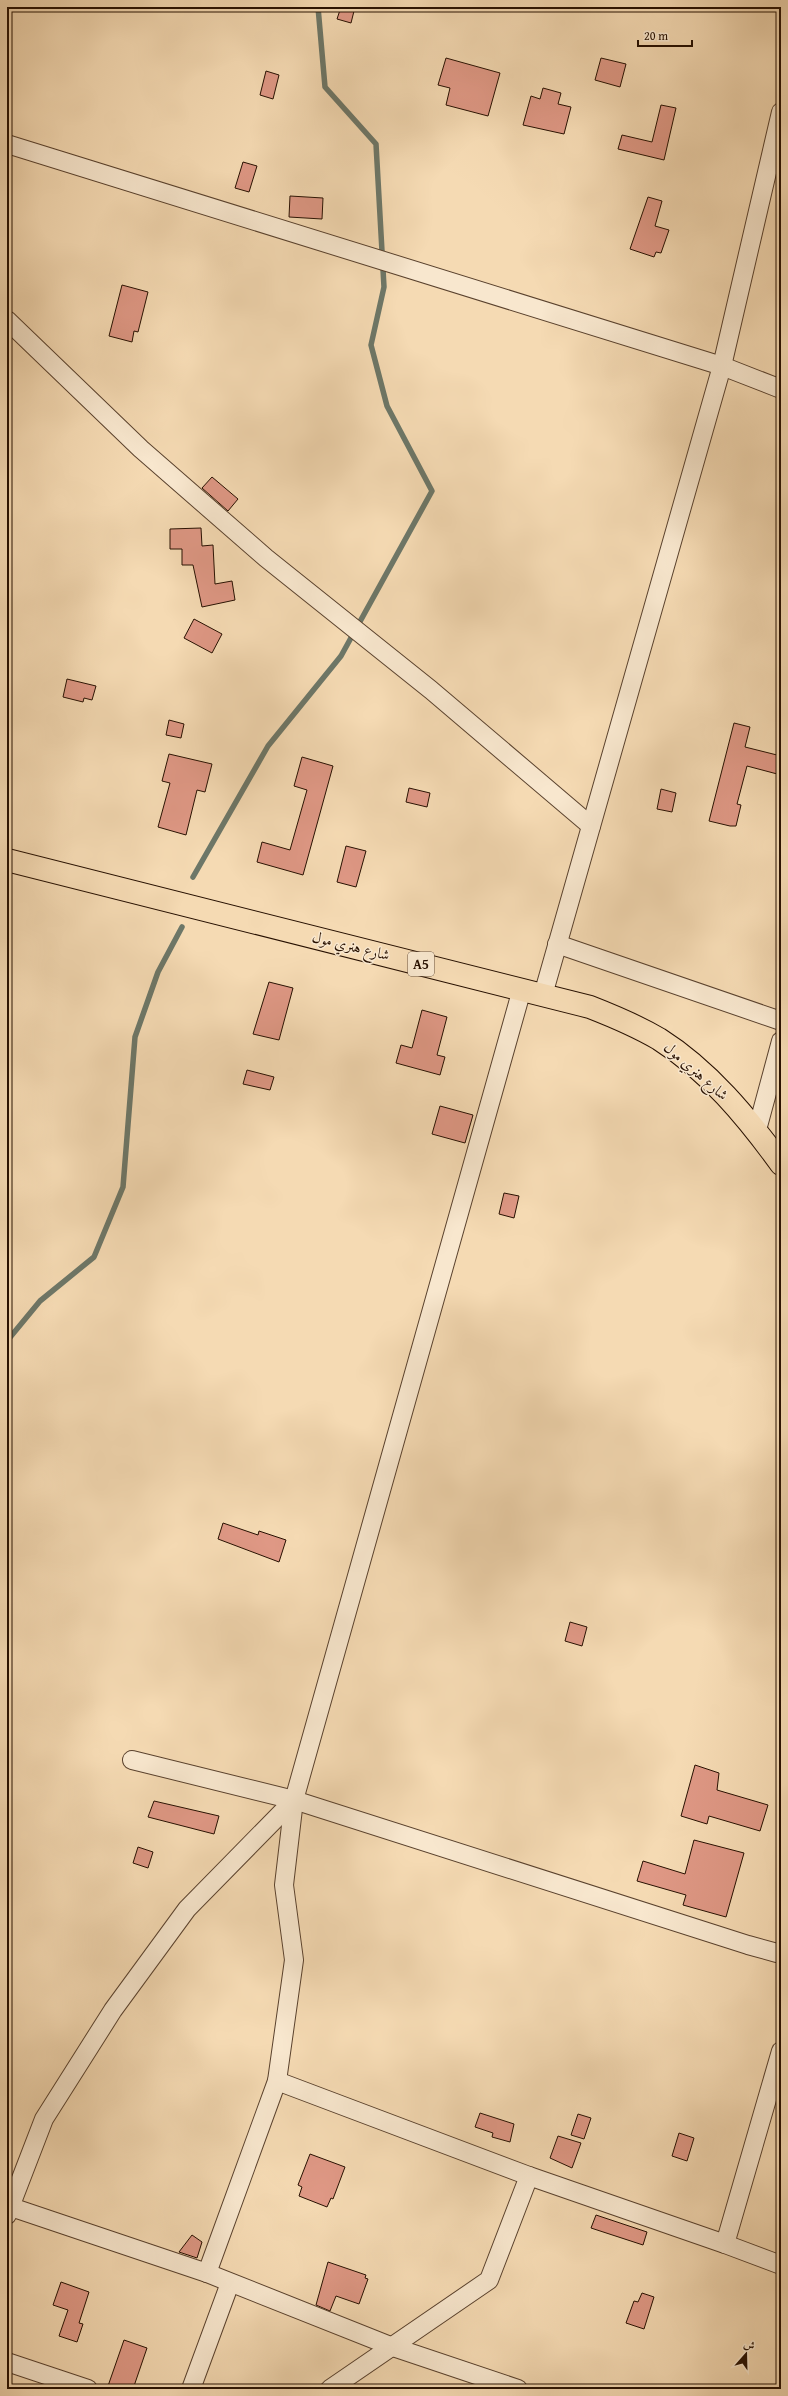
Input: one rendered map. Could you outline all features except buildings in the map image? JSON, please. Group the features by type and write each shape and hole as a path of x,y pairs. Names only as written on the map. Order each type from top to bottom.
{"highway":[{"name":"شارع هنري مول","path":"7,860 590,1007 658,1038 713,1082 757,1130 781,1164"}],"street":[{"path":"543,995 722,366 781,112"},
{"path":"7,144 722,366 781,388"},
{"path":"7,320 141,449 266,558 431,690 591,826"},
{"path":"557,944 781,1020"},
{"path":"207,2273 277,2080 294,1960 284,1885 294,1800 522,989"},
{"path":"757,1130 781,1041"},
{"path":"132,1760 294,1800 748,1945 776,1953 781,1952"},
{"path":"294,1800 187,1909 114,2010 44,2119 9,2211 207,2273 393,2347 518,2389"},
{"path":"725,2244 781,2052"},
{"path":"277,2080 529,2176 781,2265"},
{"path":"330,2389 489,2280 529,2176"},
{"path":"191,2389 230,2283"},
{"path":"7,2362 88,2389"}],"waterway":[{"path":"193,877 268,746 341,656 432,491 387,406 371,345 384,287 376,144 325,87 318,7"},
{"path":"7,1341 40,1301 94,1257 123,1187 135,1037 158,972 182,927"}]}
